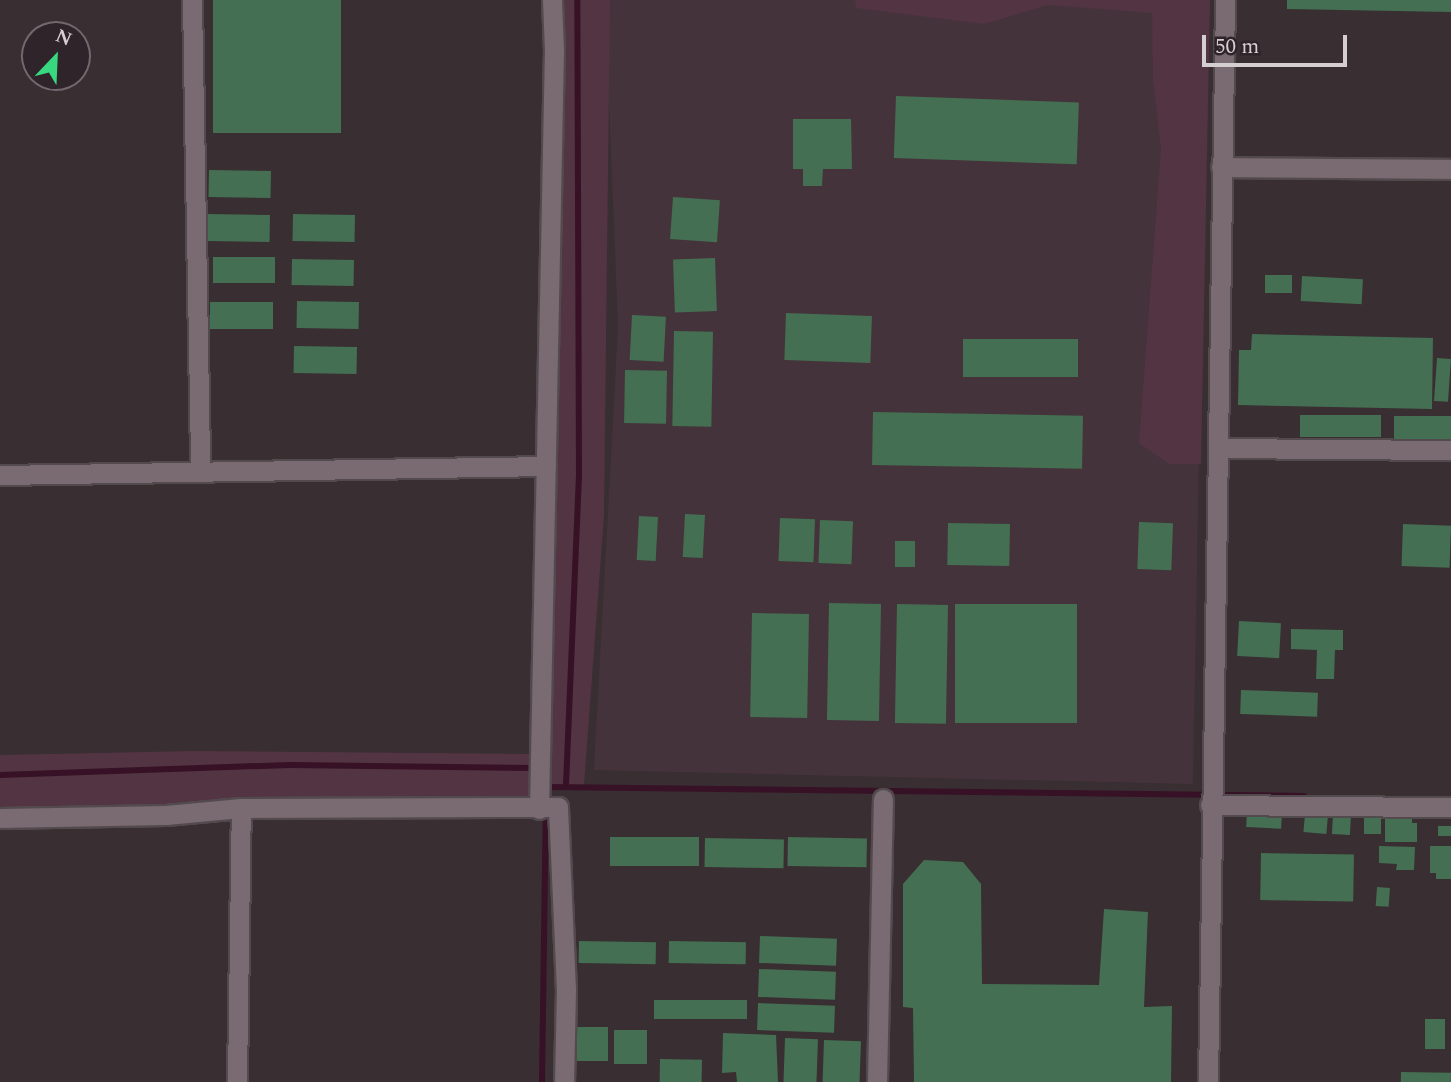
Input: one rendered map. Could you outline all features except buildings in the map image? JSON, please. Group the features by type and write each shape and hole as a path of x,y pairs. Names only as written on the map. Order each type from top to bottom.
{"street":[{"path":"192,0 200,471"},
{"path":"539,809 554,64 552,0"},
{"path":"1208,1082 1210,805 1225,0"},
{"path":"1221,167 1451,169"},
{"path":"1218,448 1451,450"},
{"path":"0,475 546,466"},
{"path":"877,1082 883,799"},
{"path":"1210,805 1451,807"},
{"path":"0,818 166,815 241,808 558,807 566,989 564,1082"},
{"path":"237,1082 241,808"}],"shaded area":[{"path":"561,0 610,0 604,516 584,785 547,787"},
{"path":"605,0 1207,0 1193,784 594,770 618,328"},
{"path":"855,0 1210,0 1201,464 1169,464 1139,443 1161,148 1153,81 1152,13 1048,5 984,24 856,8"},
{"path":"195,751 540,754 539,802 0,816 0,755"}],"waterway":[{"path":"566,785 579,477 577,0"},
{"path":"0,775 290,765 536,768"},
{"path":"547,787 1304,796"},
{"path":"542,1082 546,811"}]}
